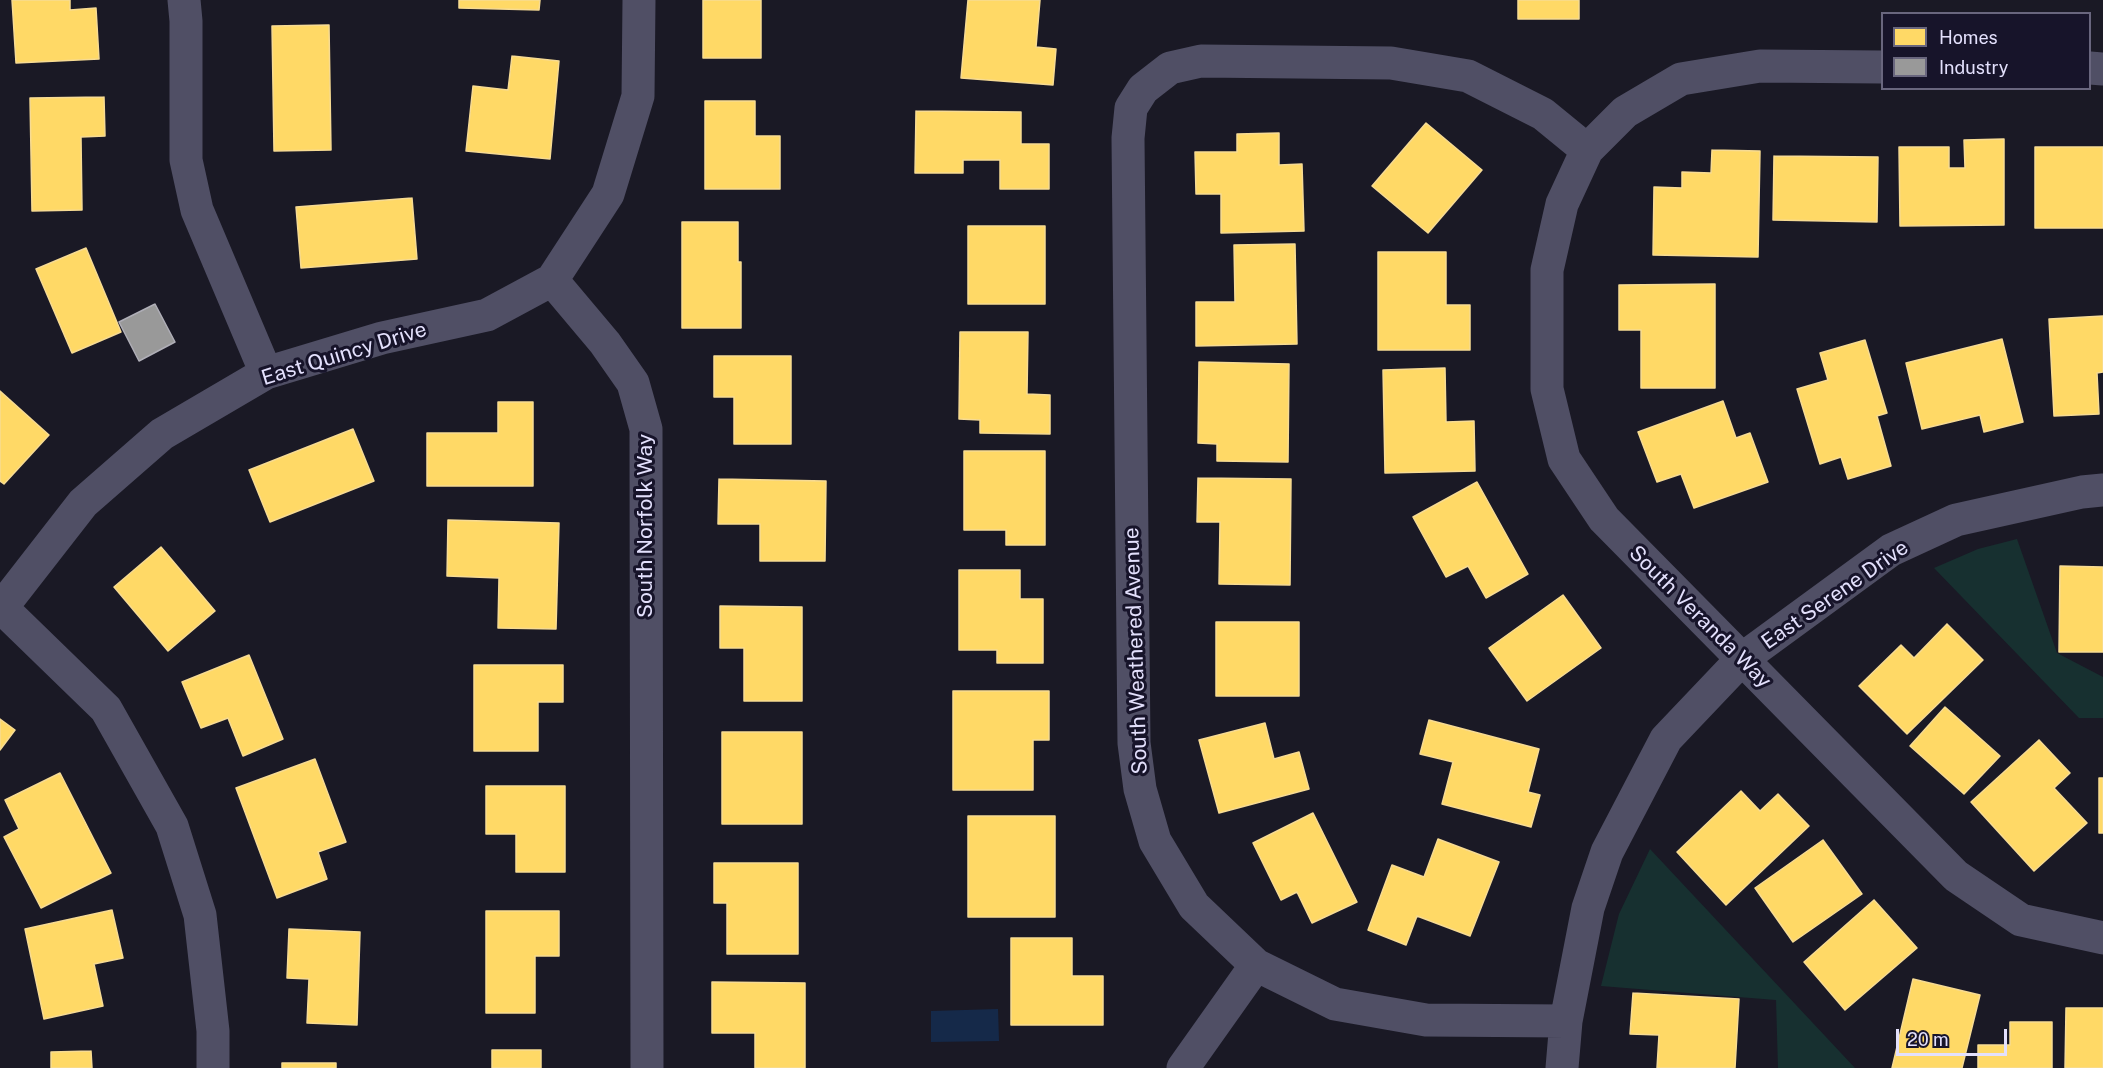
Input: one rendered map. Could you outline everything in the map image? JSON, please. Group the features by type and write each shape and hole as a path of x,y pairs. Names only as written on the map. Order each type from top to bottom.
{"street":[{"path":"184,0 186,160 197,210 266,373"},
{"path":"552,280 609,194 638,96 639,0"},
{"name":"South Weathered Avenue","path":"1566,1021 1426,1020 1335,1004 1256,965 1194,906 1155,842 1140,789 1134,743 1128,138 1131,108 1143,88 1170,68 1201,61 1391,63 1468,76 1543,114 1587,150"},
{"path":"1587,150 1625,112 1681,79 1760,66 1881,67"},
{"name":"South Veranda Way","path":"1587,150 1562,204 1548,270 1547,389 1563,459 1604,519 1956,876 2020,920 2103,938"},
{"name":"East Quincy Drive","path":"1,607 83,503 162,434 266,373 382,339 487,315 552,280"},
{"name":"South Norfolk Way","path":"552,280 605,343 633,383 646,429 647,1068"},
{"name":"East Serene Drive","path":"1562,1068 1566,1021 1588,908 1607,852 1665,739 1742,659 1891,550 1956,520 2082,492 2103,490"},
{"path":"1,607 106,709 171,826 200,915 213,1031 213,1068"},
{"path":"1183,1068 1256,965"}],"green space":[{"path":"2017,539 2057,653 2103,677 2103,718 2079,718 1934,568 1978,549"},
{"path":"1650,849 1855,1068 1778,1068 1776,1000 1601,986 1619,914"}],"water":[{"path":"998,1009 999,1041 931,1042 931,1011"}],"building: Homes":[{"path":"12,0 70,0 70,10 96,8 99,59 16,63"},
{"path":"459,0 540,0 539,10 459,8"},
{"path":"703,0 761,0 761,58 703,58"},
{"path":"968,0 1040,0 1036,47 1056,49 1053,85 961,78"},
{"path":"1518,0 1579,0 1579,19 1518,19"},
{"path":"329,25 331,150 274,151 272,26"},
{"path":"512,56 559,61 550,159 466,151 473,86 508,90"},
{"path":"104,97 105,136 81,137 82,210 32,211 30,98"},
{"path":"705,101 755,101 755,136 780,136 780,189 705,189"},
{"path":"916,111 1021,112 1021,144 1049,144 1049,189 1000,189 1000,160 963,160 963,173 915,173"},
{"path":"1426,123 1482,170 1428,233 1372,186"},
{"path":"1279,133 1279,165 1302,164 1304,231 1221,233 1221,194 1196,194 1195,152 1237,152 1237,134"},
{"path":"2004,139 2004,225 1900,226 1899,147 1949,147 1949,168 1965,168 1964,140"},
{"path":"2035,147 2103,147 2103,228 2035,228"},
{"path":"1712,150 1760,151 1758,257 1653,255 1654,187 1682,188 1682,172 1711,173"},
{"path":"1774,156 1878,157 1877,222 1773,220"},
{"path":"412,198 417,259 301,268 296,207"},
{"path":"682,222 738,222 738,262 741,262 741,328 682,328"},
{"path":"968,226 1045,226 1045,304 968,304"},
{"path":"1295,244 1297,344 1196,346 1196,302 1235,302 1234,245"},
{"path":"86,248 121,332 72,353 36,269"},
{"path":"1378,252 1446,252 1446,305 1470,305 1470,350 1378,350"},
{"path":"1715,284 1715,388 1641,388 1641,330 1619,330 1619,285"},
{"path":"2103,316 2103,372 2097,373 2099,414 2054,416 2049,319"},
{"path":"960,332 1028,332 1027,394 1050,395 1050,434 980,433 980,420 959,419"},
{"path":"2002,339 2023,422 1984,432 1980,415 1922,429 1906,363"},
{"path":"1865,340 1887,413 1877,416 1891,466 1848,479 1841,457 1820,464 1797,389 1828,380 1820,353"},
{"path":"714,356 791,356 791,444 734,444 734,397 714,397"},
{"path":"1199,362 1289,364 1288,462 1217,461 1217,444 1198,443"},
{"path":"1445,368 1446,422 1474,421 1475,471 1385,473 1383,370"},
{"path":"0,391 49,435 4,484 0,481"},
{"path":"1723,401 1736,438 1750,433 1768,482 1694,508 1681,474 1657,482 1638,432"},
{"path":"498,402 533,402 533,486 427,486 427,433 498,433"},
{"path":"353,429 374,481 270,522 249,470"},
{"path":"964,451 1045,451 1045,545 1006,545 1006,530 964,530"},
{"path":"1198,478 1291,479 1290,585 1219,584 1220,522 1197,522"},
{"path":"719,479 826,481 825,561 760,561 760,524 718,524"},
{"path":"1477,482 1528,574 1486,598 1468,566 1446,577 1413,517"},
{"path":"448,520 559,523 556,629 498,628 499,578 447,576"},
{"path":"161,547 215,611 168,651 114,587"},
{"path":"2060,566 2103,567 2103,652 2059,652"},
{"path":"959,570 1020,570 1020,599 1043,599 1043,663 997,663 997,650 959,650"},
{"path":"1563,595 1601,648 1527,701 1489,648"},
{"path":"720,606 802,607 802,701 744,701 744,648 720,648"},
{"path":"1216,622 1299,622 1299,696 1216,696"},
{"path":"1947,624 1983,660 1907,734 1859,686 1901,645 1914,658"},
{"path":"249,655 283,739 243,756 228,718 201,728 182,682"},
{"path":"474,665 563,665 563,702 538,702 538,751 474,751"},
{"path":"953,691 1049,691 1049,740 1033,740 1033,790 953,790"},
{"path":"1945,707 2000,756 1964,794 1910,746"},
{"path":"0,719 15,730 0,750"},
{"path":"1429,720 1539,749 1528,792 1540,795 1531,827 1442,804 1453,762 1420,754"},
{"path":"1265,723 1274,759 1299,752 1309,789 1219,813 1199,740"},
{"path":"722,732 802,732 802,824 722,824"},
{"path":"2039,740 2070,773 2054,788 2087,823 2034,871 1971,802"},
{"path":"315,759 346,842 318,852 327,879 277,898 236,788"},
{"path":"60,773 111,873 41,908 4,837 19,829 5,800"},
{"path":"2099,778 2103,778 2103,833 2099,833"},
{"path":"486,786 565,786 565,872 516,872 516,834 486,834"},
{"path":"1741,791 1760,811 1778,794 1809,826 1726,905 1677,852"},
{"path":"1313,813 1357,902 1312,923 1297,892 1281,900 1253,843"},
{"path":"968,816 1055,816 1055,917 968,917"},
{"path":"1438,839 1499,862 1470,936 1417,916 1406,945 1368,930 1392,865 1424,877"},
{"path":"1823,840 1862,894 1793,942 1755,888"},
{"path":"714,863 798,863 798,954 727,954 727,903 714,903"},
{"path":"1874,900 1917,948 1845,1010 1804,962"},
{"path":"112,910 123,958 94,964 103,1006 44,1019 25,929"},
{"path":"486,911 559,911 559,956 535,956 535,1013 486,1013"},
{"path":"289,929 360,932 357,1025 307,1023 309,979 287,978"},
{"path":"1011,938 1072,938 1072,976 1103,976 1103,1025 1011,1025"},
{"path":"1913,979 1980,995 1962,1068 1892,1068"},
{"path":"712,982 805,983 805,1068 755,1068 755,1033 712,1033"},
{"path":"1633,993 1739,999 1735,1068 1657,1068 1659,1035 1630,1034"},
{"path":"2066,1008 2103,1008 2103,1068 2065,1068"},
{"path":"2010,1022 2052,1022 2052,1068 1978,1068 1978,1045 2010,1045"},
{"path":"492,1050 541,1050 541,1068 492,1068"},
{"path":"91,1051 92,1068 51,1068 51,1052"},
{"path":"282,1063 336,1063 336,1068 282,1068"}],"building: Industry":[{"path":"155,304 175,342 139,361 119,322"}]}
